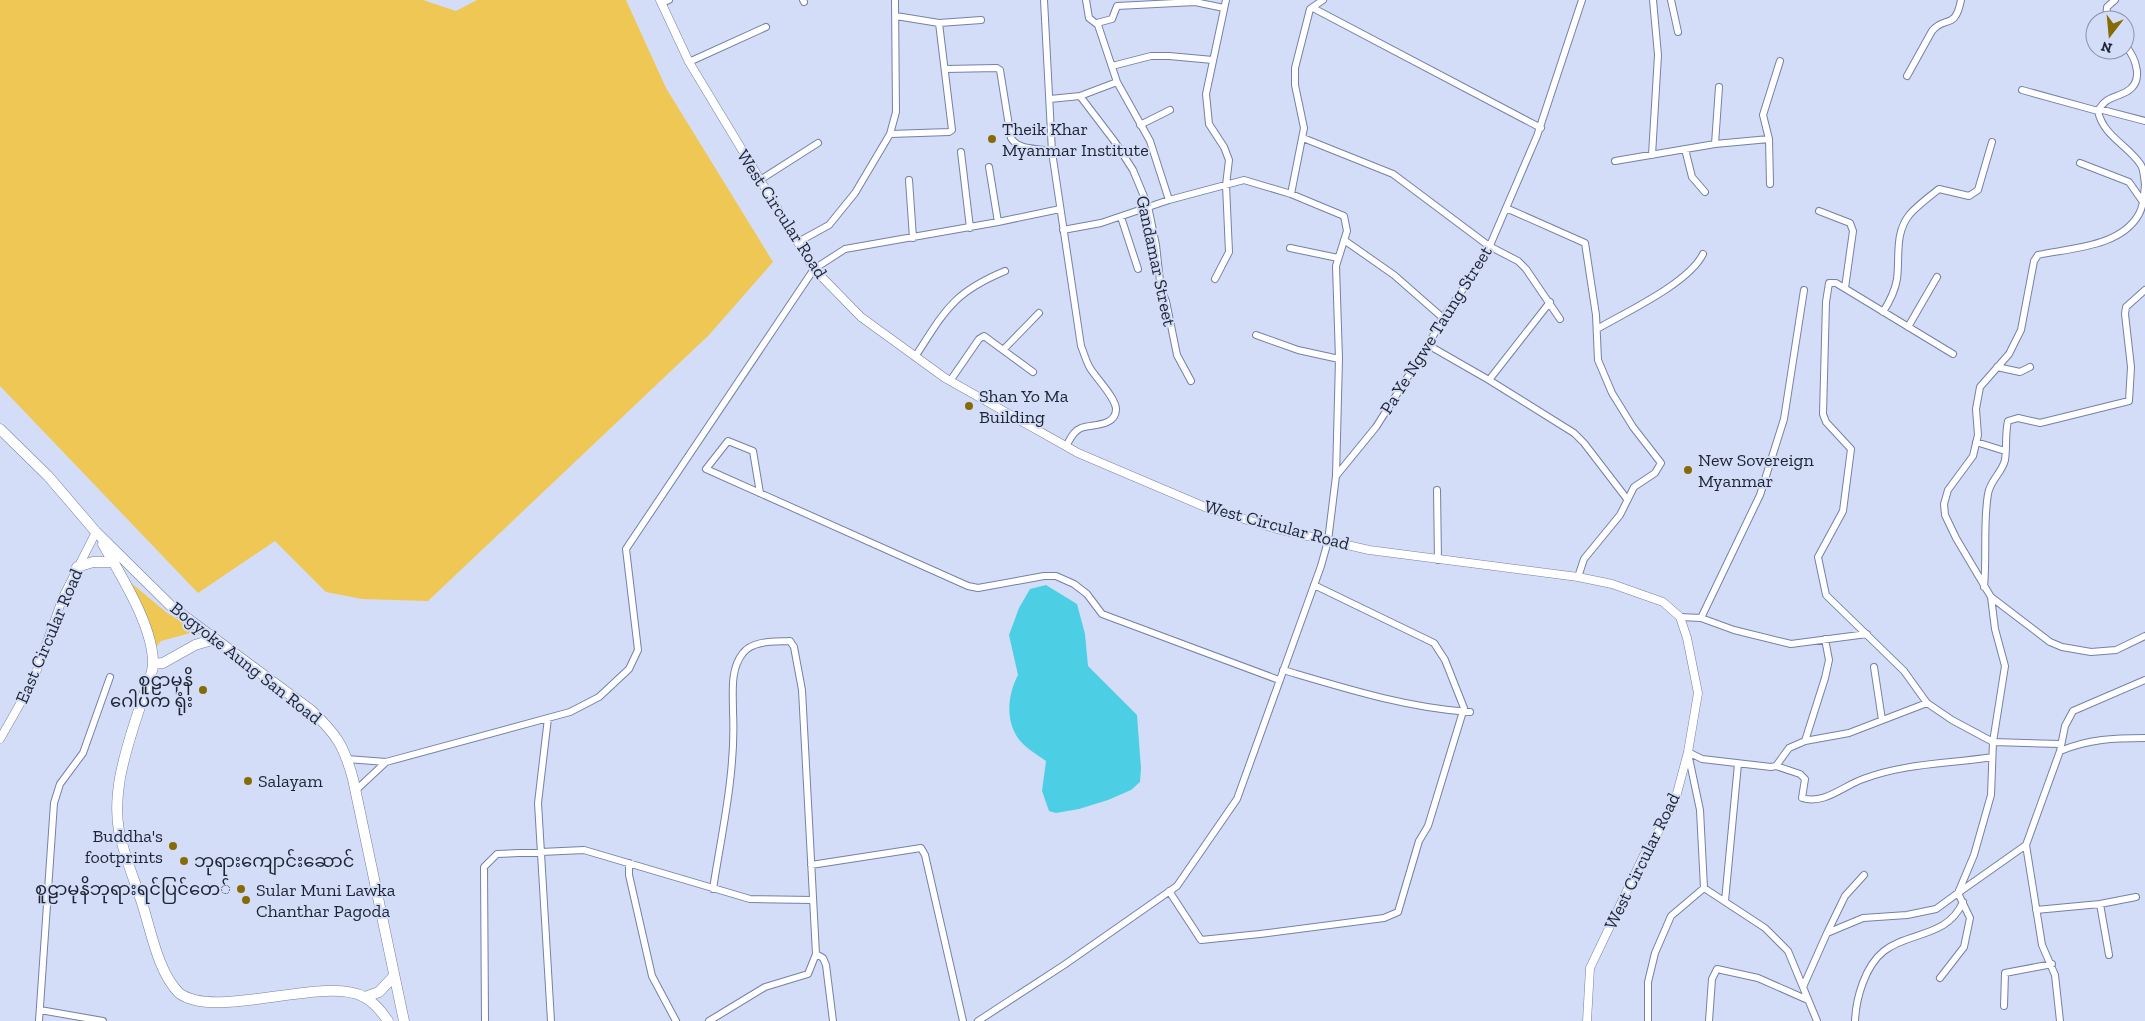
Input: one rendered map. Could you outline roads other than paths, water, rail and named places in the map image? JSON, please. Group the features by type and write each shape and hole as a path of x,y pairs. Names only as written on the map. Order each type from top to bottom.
{"highway":[{"name":"Bogyoke Aung San Road","path":"0,429 48,476 96,532 172,607 201,631 215,639 312,711 333,731 348,759 393,977 404,1021"},
{"name":"Bogyoke Aung San Road","path":"96,532 141,619 149,641 153,664 125,756 120,779 117,817 125,853 161,964 179,993 189,999 212,1005 262,1003 338,992 352,992 365,997"},
{"path":"77,567 94,562 112,562"},
{"path":"153,664 175,658 195,645 215,639"},
{"path":"365,997 379,992 393,977"},
{"path":"365,997 374,1004 388,1021"}],"street":[{"path":"798,242 829,225 855,193 890,134 896,112 895,0"},
{"path":"1044,0 1052,152 1081,346 1089,366 1113,401 1116,409 1115,416 1109,422 1080,428 1073,434 1066,446"},
{"path":"1086,0 1089,18 1097,23 1116,82 1153,149 1169,200"},
{"path":"1215,279 1229,252 1226,185 1229,168 1227,153 1211,128 1207,114 1206,94 1226,0"},
{"path":"1290,194 1304,128 1295,85 1294,68 1310,9 1323,0"},
{"name":"Pa Ye Ngwe Taung Street","path":"1336,476 1376,427 1443,318 1485,257 1540,128 1582,0"},
{"path":"1652,155 1658,55 1653,0"},
{"path":"1671,0 1678,32"},
{"path":"1906,76 1937,25 1950,23 1955,18 1961,0"},
{"name":"West Circular Road","path":"663,1 689,62 814,269 861,316 950,381 1066,446 1150,485 1205,507 1276,529 1328,541 1438,560 1578,577 1612,584 1663,602 1680,617 1689,646 1698,693 1688,752 1676,797 1663,824 1644,855 1590,968 1587,1021"},
{"path":"1097,23 1112,19 1117,6 1185,1 1224,8"},
{"path":"1313,8 1540,128"},
{"path":"896,16 939,23 982,20"},
{"path":"890,134 950,132 952,130 939,23"},
{"path":"689,62 766,27"},
{"path":"1112,66 1151,56 1213,60"},
{"path":"2135,58 2139,68 2135,84 2128,92 2103,101 2098,110 2100,122 2107,132 2142,166 2145,184 2143,204 2138,216 2123,231 2109,240 2038,255 2031,269 2021,330 2008,354 1980,387 1976,409 1978,435 1973,456 1948,490 1944,504 1945,515 1956,538 1984,587 1992,597 2050,642 2062,647 2091,652 2116,650 2145,636"},
{"path":"1770,184 1769,140 1763,115 1780,61"},
{"path":"945,69 998,68 1000,70 1011,138 1017,145 1052,152"},
{"path":"1050,99 1080,96 1116,82"},
{"path":"1715,144 1719,88"},
{"path":"2022,90 2145,121"},
{"name":"Gandamar Street","path":"1080,96 1115,142 1133,170 1148,206 1161,290 1166,301 1177,355 1190,381"},
{"path":"1140,125 1170,110"},
{"path":"1303,138 1393,174 1489,246 1518,261 1550,302 1560,320"},
{"path":"1615,161 1715,144 1769,140"},
{"path":"1883,312 1893,295 1897,278 1898,242 1910,214 1940,189 1969,196 1978,190 1992,142"},
{"path":"760,180 818,143"},
{"path":"1685,149 1692,177 1705,192"},
{"path":"961,152 970,228"},
{"path":"2080,163 2128,182 2143,204"},
{"path":"989,167 998,222"},
{"path":"909,180 913,238"},
{"path":"978,1021 1064,965 1177,886 1237,799 1314,586 1328,541 1336,476 1339,359 1336,266 1347,230 1344,216 1252,181 1238,181 1148,206 1121,217 1063,230"},
{"path":"1506,208 1585,243 1597,329 1598,360 1612,393 1633,427 1661,463 1655,473 1634,487 1614,524 1584,559 1578,577"},
{"path":"348,759 386,762 581,708 599,697 624,674 634,660 638,650 638,634 626,549 814,269 845,249 970,228 1060,209"},
{"path":"1819,211 1850,223 1853,231 1844,288"},
{"path":"1121,217 1138,269"},
{"path":"1344,240 1394,275 1443,318"},
{"path":"1290,248 1338,258"},
{"path":"1597,329 1680,279 1698,263 1703,254"},
{"path":"915,357 946,310 958,296 981,281 1005,271"},
{"path":"1908,327 1937,277"},
{"path":"1953,354 1836,283 1829,283 1823,414 1826,422 1850,449 1848,481 1843,511 1818,556 1826,595 1904,671 1927,703 1952,720 1993,742 2060,747 2105,738 2145,738"},
{"path":"1701,618 1760,494 1784,418 1804,290"},
{"path":"1984,587 1987,558 1987,496 1989,485 2002,469 2007,424 2011,418 2040,423 2129,401 2131,367 2125,314 2126,307 2145,290"},
{"path":"1489,380 1550,302"},
{"path":"1003,350 1039,313"},
{"path":"1256,335 1298,350 1339,359"},
{"path":"950,381 979,340 984,336 1033,372"},
{"path":"1428,345 1489,380 1574,433 1584,443 1627,499"},
{"path":"1997,367 2020,372 2030,367"},
{"path":"760,493 753,452 728,441 706,469 968,586 978,588 1044,576 1056,576 1074,584 1087,594 1102,614 1279,680"},
{"path":"1976,442 2005,451"},
{"path":"1437,490 1438,560"},
{"name":"East Circular Road","path":"0,739 34,682 63,597 96,532"},
{"path":"1314,586 1434,643 1445,660 1467,712"},
{"path":"1958,893 1974,855 1991,795 1993,742 2005,666 1995,629 1992,597"},
{"path":"1680,617 1701,618 1734,630 1791,644 1867,634"},
{"path":"1805,742 1829,660 1825,639"},
{"path":"709,1021 765,987 808,974 816,954 802,690 794,647 790,641 754,644 744,651 738,662 732,689 732,762 713,889"},
{"path":"1874,667 1882,720"},
{"path":"1283,670 1387,699 1467,712"},
{"path":"39,1021 54,803 60,784 83,753 110,676"},
{"path":"2060,1021 2052,964 2042,945 2026,844 2060,747 2064,726 2073,711 2145,680"},
{"path":"1776,766 1789,748 1805,742 1849,733 1927,703"},
{"path":"1170,892 1201,940 1384,918 1398,912 1419,841 1428,826 1467,712"},
{"path":"548,718 538,803 539,854 542,862 551,1021"},
{"path":"1688,752 1702,759 1738,764 1776,766 1800,774 1805,778 1802,798 1820,800 1863,779 1890,771 1921,765 1992,757"},
{"path":"1688,752 1700,810 1704,888"},
{"path":"355,791 386,762"},
{"path":"1725,902 1738,764"},
{"path":"1827,933 1864,918 1906,915 1936,909 2026,844"},
{"path":"811,865 921,848 925,855 963,1021"},
{"path":"485,1021 484,867 497,854 539,854 584,850 750,900 813,900"},
{"path":"629,863 629,874 652,976 676,1021"},
{"path":"1803,987 1845,896 1864,875"},
{"path":"1704,888 1765,928 1788,951 1817,1021"},
{"path":"1648,1021 1648,982 1655,953 1671,916 1704,888"},
{"path":"1940,978 1964,948 1970,918 1958,893"},
{"path":"2036,910 2100,904 2136,897"},
{"path":"1854,1021 1865,980 1874,962 1885,951 1927,934 1950,921 1959,912 1963,902"},
{"path":"2100,904 2108,955"},
{"path":"816,954 823,958 826,965 834,1021"},
{"path":"2004,1006 2005,973 2052,964"},
{"path":"1708,1021 1712,979 1717,969 1758,978 1808,1000"},
{"path":"40,1010 103,1021"}],"water":[{"path":"1046,585 1077,604 1085,634 1088,666 1137,715 1141,768 1140,782 1131,790 1079,809 1056,813 1049,811 1042,791 1046,761 1022,743 1013,728 1009,712 1012,689 1018,675 1009,635 1019,608 1030,589"}],"place":[{"name":"Theik Khar Myanmar Institute","path":"992,139"},
{"name":"Shan Yo Ma Building","path":"969,406"},
{"name":"New Sovereign Myanmar","path":"1688,470"},
{"name":"စူဠာမုနိ ဂေါပက ရုံး","path":"203,690"},
{"name":"Salayam","path":"248,781"},
{"name":"Buddha's footprints","path":"173,846"},
{"name":"ဘုရားကျောင်းဆောင်","path":"184,861"},
{"name":"စူဠာမုနိဘုရားရင်ပြင်တေ်","path":"241,889"},
{"name":"Sular Muni Lawka Chanthar Pagoda","path":"246,900"}]}
